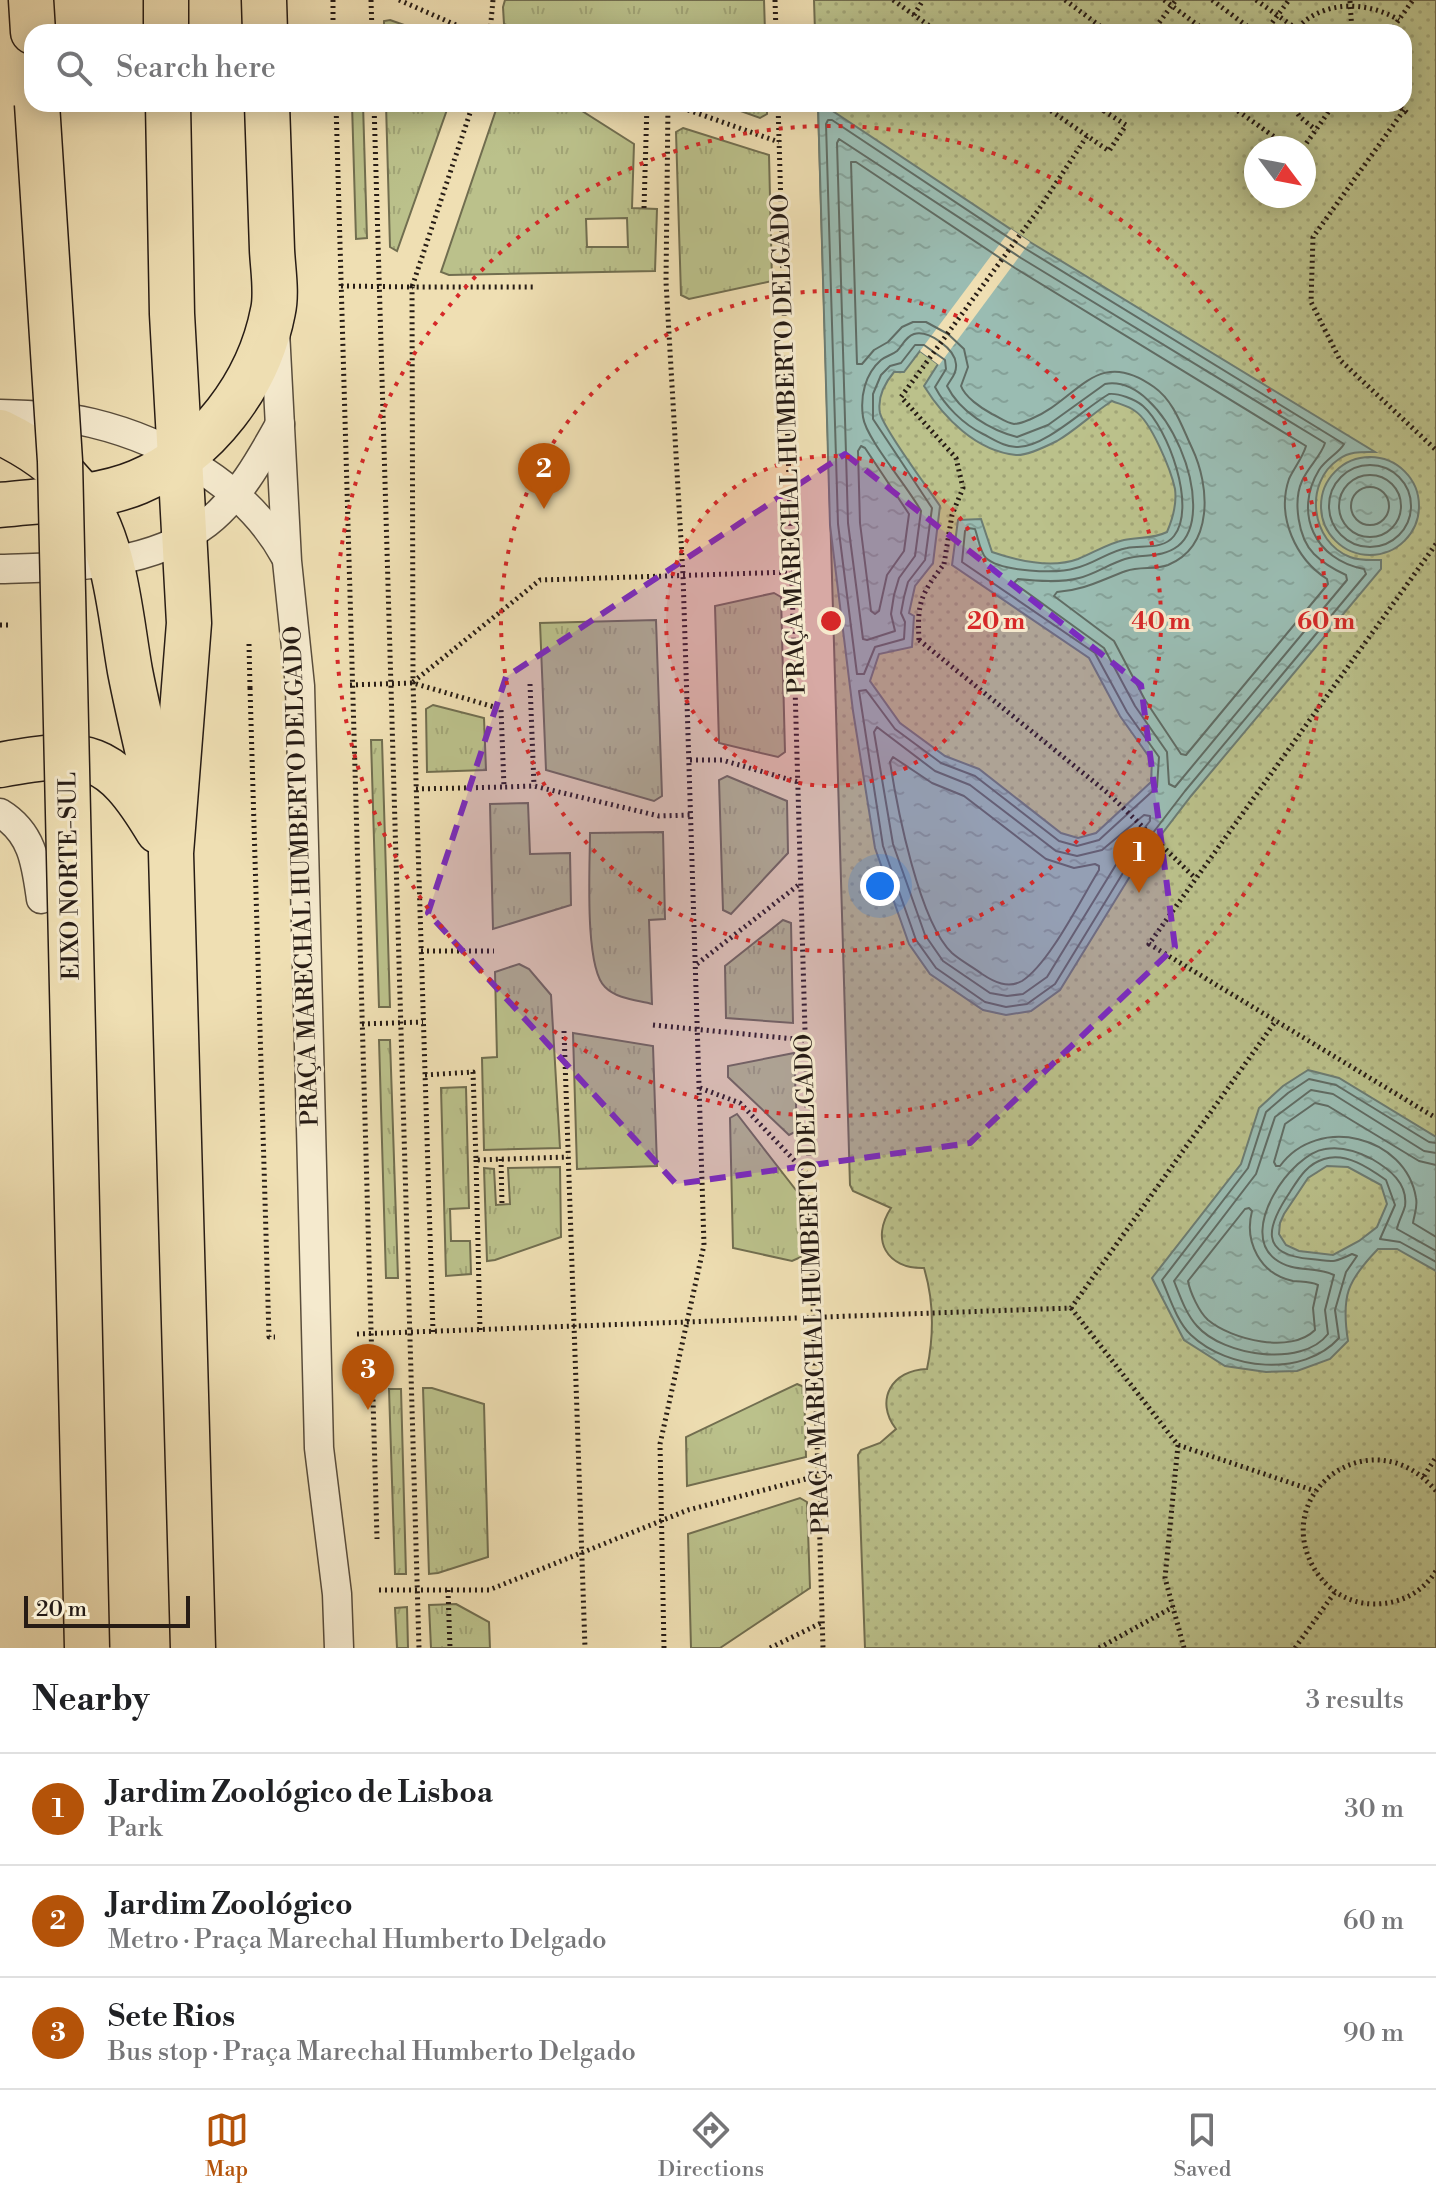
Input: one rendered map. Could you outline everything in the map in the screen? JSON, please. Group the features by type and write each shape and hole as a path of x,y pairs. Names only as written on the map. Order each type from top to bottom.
{"main road":[{"path":"31,0 32,24"},
{"path":"166,0 166,24"},
{"path":"264,0 265,24"},
{"name":"EIXO NORTE-SUL","path":"38,112 60,461 87,1648"},
{"path":"168,112 172,314 189,623 171,853 193,1648"},
{"name":"PRAÇA MARECHAL HUMBERTO DELGADO","path":"267,112 274,309"},
{"path":"0,505 82,496 137,482 180,458 223,418 244,388 262,352 274,309"},
{"path":"0,432 29,445 62,473 82,496 110,561 135,694 171,853"},
{"path":"0,765 64,755 102,765 124,783 142,805 171,853"}],"lane":[{"name":"PRAÇA MARECHAL HUMBERTO DELGADO","path":"274,309 287,561 300,686 319,1448 337,1594 339,1648"},
{"path":"0,414 35,415 92,423 139,438 180,458 234,495 262,521 287,561"},
{"path":"0,569 64,567 110,561 150,552 184,538 209,522 234,495 262,456 280,423"},
{"path":"0,813 10,819 31,847 41,899"}],"path":[{"path":"333,0 333,24"},
{"path":"371,0 372,24"},
{"path":"399,0 454,24"},
{"path":"491,24 493,0"},
{"path":"775,0 776,24"},
{"path":"893,0 927,24"},
{"path":"914,15 923,0"},
{"path":"1065,0 1074,3 1099,24"},
{"path":"1164,0 1174,3 1198,24"},
{"path":"1212,0 1222,3 1244,24"},
{"path":"1256,0 1288,24"},
{"path":"1272,24 1289,0"},
{"path":"1396,24 1413,0"},
{"path":"1303,24 1309,16 1329,6 1349,1 1371,5 1399,20"},
{"path":"1349,1 1351,24"},
{"path":"1158,24 1174,3"},
{"path":"336,112 377,1545"},
{"path":"374,112 419,1648"},
{"path":"433,1332 413,683 412,287 470,112"},
{"path":"644,208 647,112"},
{"path":"664,1648 660,1444 704,1245 683,575 666,282 669,112"},
{"path":"692,112 779,142"},
{"name":"PRAÇA MARECHAL HUMBERTO DELGADO","path":"778,112 823,1648"},
{"path":"1052,112 1109,151 1126,125 1106,112"},
{"path":"1239,112 1273,136"},
{"path":"1297,112 1316,130"},
{"path":"1312,136 1328,112"},
{"path":"1403,112 1313,237 1311,302 1340,360 1436,450"},
{"path":"1406,112 1410,115"},
{"path":"1087,136 1039,209 901,397 956,458 963,488 952,515 944,564 923,591 918,616 919,640 1109,794 1195,878"},
{"path":"341,286 534,287"},
{"path":"1436,544 1149,944 1436,1118"},
{"path":"413,683 540,580 792,572"},
{"path":"189,623 248,623 269,1337 1071,1308"},
{"path":"0,625 15,625"},
{"path":"250,688 413,683 501,709 504,787"},
{"path":"530,684 534,786"},
{"path":"690,760 722,760 798,782"},
{"path":"416,789 534,786 659,816 691,815"},
{"path":"696,965 801,883"},
{"path":"421,951 494,951"},
{"path":"362,1024 423,1022"},
{"path":"1071,1308 1275,1022"},
{"path":"653,1025 805,1040"},
{"path":"564,1031 585,1648"},
{"path":"425,1075 473,1072 480,1330"},
{"path":"700,1088 740,1103 809,1177"},
{"path":"476,1160 568,1157"},
{"path":"501,1159 502,1205"},
{"path":"1071,1308 1178,1445 1315,1491"},
{"path":"1178,1445 1165,1578 1184,1648"},
{"path":"1424,1476 1436,1457"},
{"path":"1436,1491 1424,1476 1404,1464 1380,1459 1355,1462 1333,1474 1315,1491 1305,1514 1303,1538 1309,1561 1323,1581 1335,1592 1364,1604 1387,1604 1410,1597 1430,1581 1436,1571"},
{"path":"379,1590 489,1590 688,1510 817,1476"},
{"path":"378,1575 379,1604"},
{"path":"448,1590 450,1648"},
{"path":"1295,1648 1335,1592"},
{"path":"1099,1648 1173,1607"},
{"path":"770,1648 821,1623"}],"highlighted area":[{"path":"845,454 1141,685 1175,947 970,1143 676,1184 428,913 506,677"}],"green space":[{"path":"505,0 764,0 765,24 504,24"},
{"path":"814,0 1436,0 1436,1648 865,1648 858,1455 861,1450 880,1443 896,1429 887,1408 890,1388 904,1375 927,1369 932,1318 924,1268 900,1264 892,1258 882,1241 885,1220 891,1208 853,1191 850,1185 818,112 1412,112 1412,24 815,24"},
{"path":"390,20 401,24 384,24 384,21"},
{"path":"352,112 363,112 367,238 356,239"},
{"path":"386,112 446,112 397,251 390,247"},
{"path":"495,112 584,112 634,144 632,208 657,209 655,271 449,275 441,272","holes":["627,218 628,247 587,247 586,219"]},
{"path":"743,112 767,112 760,118"},
{"path":"683,128 769,155 772,281 689,299 681,295 676,132"},
{"path":"774,593 781,597 785,752 778,757 719,743 715,606"},
{"path":"656,620 662,796 654,801 546,770 540,623"},
{"path":"433,705 484,718 486,770 427,772 426,709"},
{"path":"371,740 382,740 390,1007 379,1007"},
{"path":"727,776 787,801 788,853 731,914 723,910 719,780"},
{"path":"528,803 530,854 570,853 571,905 493,929 490,804"},
{"path":"663,832 665,919 649,920 652,1004 615,994 605,987 598,976 591,938 590,833"},
{"path":"783,920 791,923 793,1023 726,1018 725,966"},
{"path":"519,964 529,969 551,995 560,1148 484,1150 482,1058 497,1057 495,972"},
{"path":"573,1033 653,1046 657,1166 577,1169"},
{"path":"379,1040 390,1040 398,1278 386,1278"},
{"path":"794,1053 797,1131 789,1135 728,1077 728,1066"},
{"path":"466,1087 469,1208 450,1209 451,1241 470,1241 471,1274 446,1276 441,1088"},
{"path":"737,1114 799,1194 801,1257 792,1261 733,1248 730,1118"},
{"path":"560,1167 561,1237 487,1261 484,1168 494,1169 496,1205 510,1204 508,1168"},
{"path":"797,1384 804,1387 806,1457 687,1486 686,1437"},
{"path":"423,1388 484,1404 488,1557 429,1574"},
{"path":"389,1389 401,1389 406,1574 395,1574"},
{"path":"800,1498 807,1502 810,1588 720,1648 691,1648 688,1534"},
{"path":"456,1604 489,1622 490,1648 431,1648 429,1605"},
{"path":"407,1607 408,1648 397,1648 395,1608"}],"water":[{"path":"818,112 834,112 1030,242 1375,452 1347,455 1328,469 1320,482 1316,511 1327,539 1337,549 1354,558 1381,560 1381,569 1191,796 1132,873 1060,990 1031,1011 1006,1015 983,1010 930,974 909,944 875,848 853,711 830,525","holes":["920,351 938,364 924,386 941,410 962,431 988,447 1016,455 1057,441 1112,401 1141,416 1154,435 1169,470 1175,500 1167,532 1118,541 1068,562 1035,563 992,552 981,519 958,520 952,565 1089,658 1120,716 1152,761 1151,782 1096,833 1078,838 1061,833 979,769 945,756 900,723 870,681 879,654 912,647 914,616 909,613 915,586 933,563 940,506 883,421 880,396 894,372 904,372"]},
{"path":"1370,457 1389,461 1405,471 1415,487 1419,506 1415,525 1405,541 1389,551 1370,555 1351,551 1335,541 1325,525 1321,506 1325,487 1335,471 1351,461"},
{"path":"1308,1070 1339,1078 1436,1137 1436,1271 1397,1249 1378,1249 1359,1271 1349,1290 1345,1312 1348,1341 1330,1359 1297,1371 1266,1372 1225,1366 1184,1340 1152,1278 1241,1164 1259,1108 1283,1086","holes":["1327,1166 1348,1167 1381,1185 1387,1204 1377,1227 1333,1255 1299,1251 1286,1245 1279,1234 1280,1223 1308,1178"]}],"pier":[{"path":"1011,229 1030,242 939,365 920,351"}],"place":[{"name":"Jardim Zoológico","path":"544,509"},
{"name":"Jardim Zoológico de Lisboa","path":"1139,893"},
{"name":"Sete Rios","path":"368,1410"}]}
